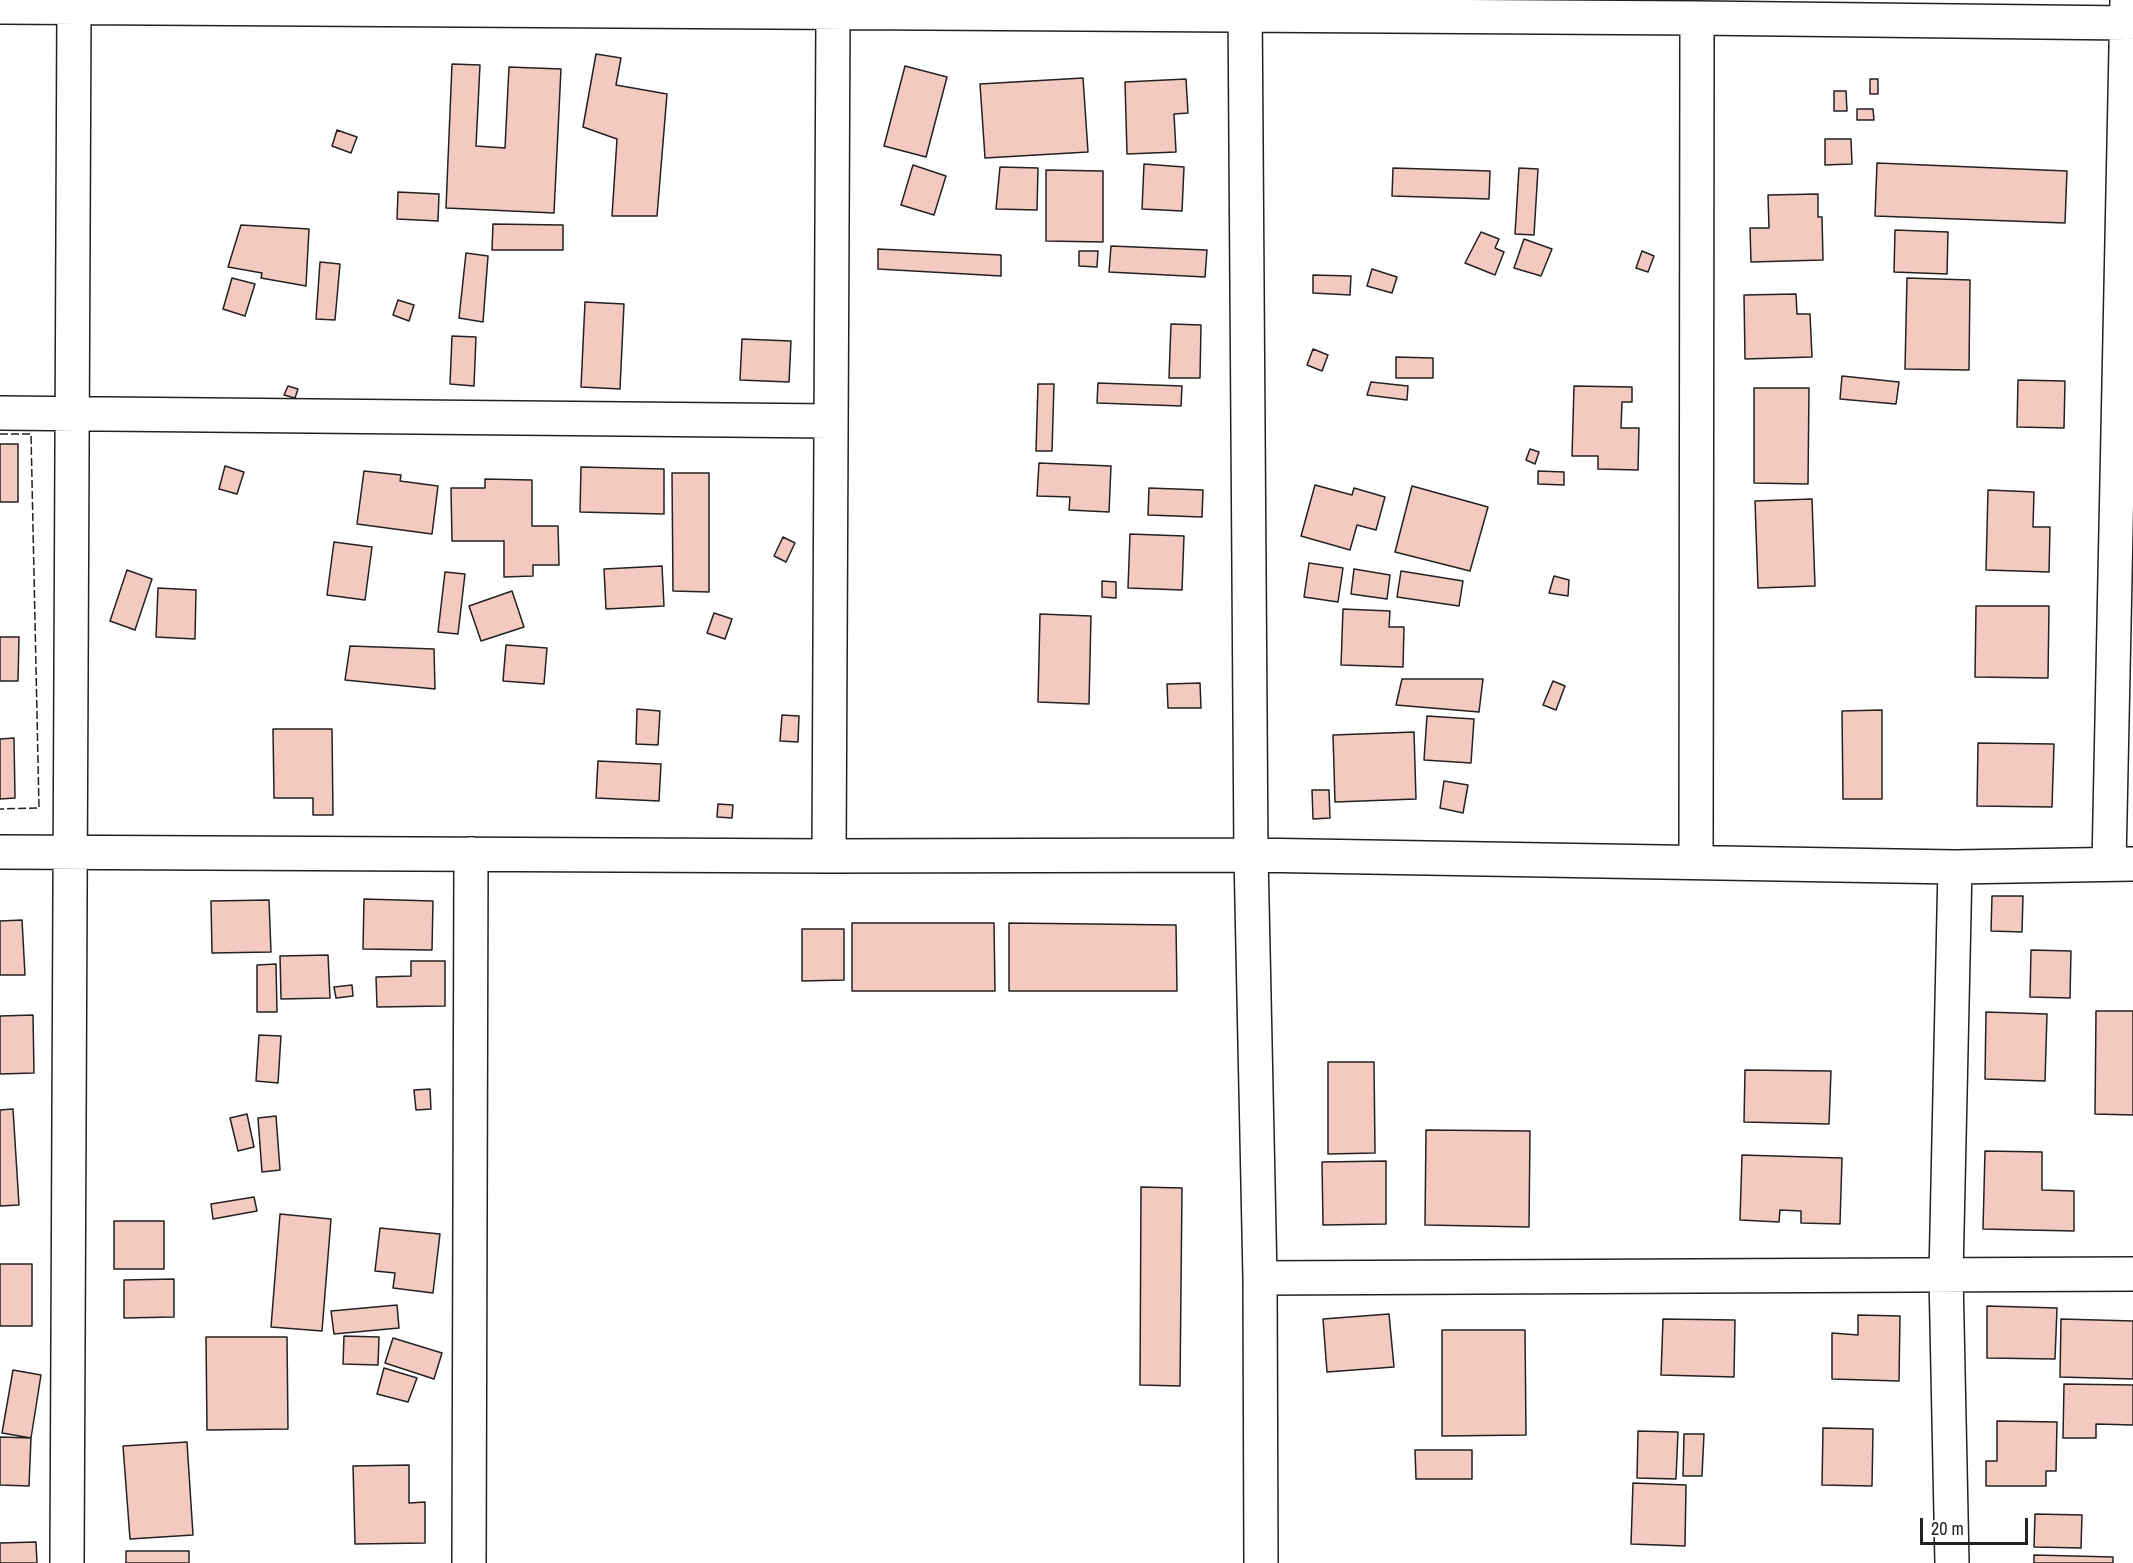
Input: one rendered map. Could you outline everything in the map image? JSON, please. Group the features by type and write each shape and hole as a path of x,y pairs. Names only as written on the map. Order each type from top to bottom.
{"street":[{"path":"0,8 480,5 833,13 1245,8 1697,18 2127,12 2121,864 1956,867 1251,855 829,856 0,852"},
{"path":"67,1563 74,8"},
{"path":"1245,8 1251,855 1260,1278 1261,1563"},
{"path":"829,856 833,13"},
{"path":"1696,862 1697,18"},
{"path":"0,413 831,421"},
{"path":"469,1563 471,854"},
{"path":"1952,1563 1946,1275 1956,867"},
{"path":"1260,1278 2133,1274"}],"building":[{"path":"596,54 621,58 616,85 667,94 657,216 612,216 617,139 583,127"},
{"path":"452,64 480,65 476,146 505,148 509,67 561,69 554,213 446,208"},
{"path":"905,66 947,77 926,157 884,146"},
{"path":"1083,78 1088,152 985,158 980,84"},
{"path":"1186,79 1188,113 1174,114 1176,152 1127,154 1125,82"},
{"path":"1870,79 1878,79 1878,94 1870,94"},
{"path":"1834,91 1846,91 1847,111 1834,111"},
{"path":"1857,109 1873,109 1874,120 1857,120"},
{"path":"337,130 357,137 351,153 332,146"},
{"path":"1825,139 1851,139 1852,164 1825,165"},
{"path":"1877,163 2067,171 2065,223 1875,216"},
{"path":"1144,164 1184,167 1182,211 1142,209"},
{"path":"913,165 946,176 934,215 901,205"},
{"path":"1000,167 1038,168 1037,210 996,209"},
{"path":"1393,168 1490,171 1489,199 1392,196"},
{"path":"1519,168 1538,169 1534,235 1515,234"},
{"path":"1046,170 1103,171 1103,242 1046,241"},
{"path":"398,192 439,194 438,221 397,219"},
{"path":"1818,194 1818,217 1822,217 1823,260 1751,262 1750,228 1769,228 1768,195"},
{"path":"493,224 563,225 563,250 492,250"},
{"path":"241,225 309,229 306,286 261,278 262,273 228,267"},
{"path":"1895,230 1948,232 1947,274 1894,272"},
{"path":"1481,232 1499,239 1495,248 1504,252 1495,275 1465,263"},
{"path":"1524,239 1552,249 1541,276 1514,268"},
{"path":"1111,246 1207,250 1205,277 1109,272"},
{"path":"878,249 1001,255 1001,276 878,269"},
{"path":"1079,251 1098,251 1097,267 1079,266"},
{"path":"1642,251 1654,256 1648,272 1636,268"},
{"path":"466,253 488,256 483,322 459,318"},
{"path":"320,262 340,264 335,320 316,319"},
{"path":"1372,269 1397,277 1392,293 1367,286"},
{"path":"1313,275 1351,276 1350,295 1313,293"},
{"path":"232,278 255,284 245,316 223,309"},
{"path":"1907,278 1970,280 1969,370 1905,369"},
{"path":"1796,294 1797,314 1810,314 1812,357 1745,359 1744,295"},
{"path":"398,300 414,305 409,321 393,315"},
{"path":"585,302 624,304 620,389 581,387"},
{"path":"1171,324 1201,325 1200,378 1169,378"},
{"path":"452,336 476,337 474,386 450,384"},
{"path":"742,339 791,341 789,382 740,380"},
{"path":"1313,349 1328,355 1322,371 1307,365"},
{"path":"1396,357 1433,358 1433,378 1396,378"},
{"path":"1842,376 1899,382 1896,404 1840,399"},
{"path":"2018,380 2065,381 2064,428 2017,427"},
{"path":"1371,382 1408,386 1407,400 1367,395"},
{"path":"1098,383 1182,386 1181,406 1097,403"},
{"path":"1038,384 1054,384 1052,451 1036,451"},
{"path":"288,386 298,389 295,398 284,395"},
{"path":"1574,386 1632,387 1632,402 1622,402 1621,428 1639,428 1638,470 1598,469 1598,456 1572,456"},
{"path":"1754,388 1809,388 1808,484 1754,483"},
{"path":"0,444 18,444 18,502 0,502"},
{"path":"1530,449 1539,452 1535,464 1526,460"},
{"path":"1039,463 1111,466 1109,512 1069,510 1070,497 1037,496"},
{"path":"225,466 244,472 237,494 219,489"},
{"path":"581,467 664,469 664,514 580,512"},
{"path":"364,471 401,475 400,481 438,486 432,534 357,524"},
{"path":"1538,471 1564,472 1564,485 1538,484"},
{"path":"672,473 709,473 709,592 673,591"},
{"path":"485,479 532,480 532,526 558,526 559,565 533,565 533,576 504,577 504,541 452,541 451,488 485,488"},
{"path":"1315,485 1352,495 1354,488 1385,497 1376,530 1357,525 1350,550 1301,536"},
{"path":"1412,486 1488,507 1470,571 1395,552"},
{"path":"1149,488 1203,490 1202,517 1148,515"},
{"path":"1988,490 2034,492 2033,527 2050,527 2049,572 1986,570"},
{"path":"1812,499 1815,586 1758,588 1755,501"},
{"path":"1130,534 1184,536 1182,590 1128,588"},
{"path":"783,537 795,543 786,562 774,556"},
{"path":"334,542 372,547 365,600 327,595"},
{"path":"1309,563 1343,568 1338,602 1304,597"},
{"path":"662,566 664,606 606,609 604,569"},
{"path":"1354,569 1390,575 1387,599 1351,594"},
{"path":"127,570 152,579 135,630 110,621"},
{"path":"1401,571 1463,581 1459,606 1397,597"},
{"path":"445,572 465,574 458,634 438,632"},
{"path":"1554,576 1569,580 1568,596 1549,593"},
{"path":"1102,581 1116,582 1116,598 1102,597"},
{"path":"158,588 196,590 195,639 156,637"},
{"path":"512,591 524,627 481,641 469,606"},
{"path":"1976,606 2049,606 2048,678 1975,677"},
{"path":"1343,609 1390,611 1389,627 1404,627 1403,667 1341,665"},
{"path":"714,613 732,619 725,639 707,633"},
{"path":"1040,614 1091,616 1089,704 1038,702"},
{"path":"0,637 19,637 18,681 0,681"},
{"path":"506,645 547,648 544,684 503,681"},
{"path":"350,646 434,649 435,689 345,680"},
{"path":"1402,679 1483,679 1479,712 1396,705"},
{"path":"1553,681 1565,686 1556,710 1543,705"},
{"path":"1200,683 1201,708 1168,708 1167,684"},
{"path":"637,709 660,711 658,745 636,744"},
{"path":"1882,710 1882,799 1843,799 1842,711"},
{"path":"782,715 799,716 798,742 780,741"},
{"path":"1427,716 1474,719 1471,763 1424,760"},
{"path":"273,729 332,729 333,815 313,815 313,798 274,798"},
{"path":"1414,732 1416,799 1335,802 1333,735"},
{"path":"14,738 15,798 0,799 0,739"},
{"path":"1978,743 2054,744 2052,807 1977,806"},
{"path":"598,761 661,764 659,801 596,798"},
{"path":"1444,781 1468,785 1463,813 1440,808"},
{"path":"1312,790 1329,790 1330,818 1313,819"},
{"path":"718,804 733,805 732,818 717,817"},
{"path":"1992,896 2023,896 2022,932 1991,931"},
{"path":"364,899 433,901 432,950 363,949"},
{"path":"269,900 271,952 212,953 211,901"},
{"path":"22,920 25,975 0,975 0,921"},
{"path":"852,923 994,923 995,991 852,991"},
{"path":"1009,923 1176,925 1177,991 1009,991"},
{"path":"802,929 844,929 844,980 802,981"},
{"path":"2031,950 2071,951 2070,998 2030,997"},
{"path":"328,955 330,998 281,999 280,956"},
{"path":"411,961 445,961 445,1006 377,1007 376,977 411,976"},
{"path":"276,964 277,1012 257,1012 257,965"},
{"path":"352,985 353,996 336,998 334,987"},
{"path":"2096,1011 2133,1011 2133,1115 2095,1114"},
{"path":"1986,1012 2047,1014 2045,1081 1985,1079"},
{"path":"33,1015 34,1073 0,1074 0,1016"},
{"path":"259,1035 281,1036 278,1083 256,1081"},
{"path":"1328,1062 1374,1062 1375,1153 1328,1154"},
{"path":"1745,1070 1831,1071 1829,1124 1744,1122"},
{"path":"430,1089 431,1109 416,1110 414,1090"},
{"path":"13,1109 19,1205 0,1206 0,1110"},
{"path":"247,1114 254,1147 238,1151 230,1118"},
{"path":"276,1116 280,1170 262,1172 258,1118"},
{"path":"1426,1130 1530,1131 1529,1227 1425,1225"},
{"path":"1985,1151 2042,1152 2042,1190 2074,1191 2074,1231 1983,1229"},
{"path":"1742,1155 1842,1158 1840,1224 1801,1223 1801,1211 1780,1210 1779,1222 1740,1220"},
{"path":"1386,1161 1386,1224 1323,1225 1322,1162"},
{"path":"1141,1187 1182,1188 1180,1386 1140,1385"},
{"path":"254,1197 257,1211 213,1219 211,1204"},
{"path":"280,1214 331,1219 322,1331 271,1327"},
{"path":"114,1221 164,1221 164,1269 114,1269"},
{"path":"380,1228 440,1234 433,1293 393,1288 395,1273 375,1271"},
{"path":"0,1264 32,1264 32,1326 0,1326"},
{"path":"174,1279 174,1317 124,1318 124,1280"},
{"path":"397,1305 399,1328 334,1334 331,1311"},
{"path":"1987,1306 2057,1308 2055,1359 1987,1358"},
{"path":"1389,1314 1394,1367 1327,1372 1323,1319"},
{"path":"1858,1315 1900,1316 1899,1381 1832,1379 1832,1333 1858,1335"},
{"path":"1663,1319 1735,1320 1734,1377 1661,1375"},
{"path":"2061,1319 2133,1321 2133,1379 2060,1377"},
{"path":"1442,1330 1525,1330 1526,1435 1442,1436"},
{"path":"344,1336 379,1337 378,1365 343,1364"},
{"path":"206,1337 287,1337 288,1429 207,1430"},
{"path":"393,1338 442,1353 434,1379 385,1363"},
{"path":"384,1368 417,1378 408,1402 377,1394"},
{"path":"13,1370 41,1375 31,1438 2,1433"},
{"path":"2064,1384 2133,1385 2133,1425 2096,1424 2096,1438 2063,1438"},
{"path":"1997,1421 2057,1422 2056,1471 2046,1471 2046,1486 1986,1486 1986,1461 1997,1461"},
{"path":"1823,1428 1873,1429 1872,1486 1822,1485"},
{"path":"1638,1431 1678,1432 1676,1479 1637,1478"},
{"path":"1684,1434 1704,1434 1702,1476 1683,1476"},
{"path":"0,1437 31,1438 29,1486 0,1485"},
{"path":"187,1442 193,1535 130,1539 123,1446"},
{"path":"1415,1450 1472,1450 1472,1479 1416,1479"},
{"path":"409,1465 409,1503 425,1502 425,1543 355,1544 353,1466"},
{"path":"1633,1483 1686,1485 1685,1546 1631,1544"},
{"path":"2035,1514 2082,1515 2081,1548 2034,1547"},
{"path":"36,1542 37,1563 0,1563 0,1543"},
{"path":"126,1551 189,1551 189,1563 126,1563"},
{"path":"2034,1555 2113,1557 2113,1563 2034,1563"}],"fence":[{"path":"0,434 31,434 39,808 0,809"}]}
